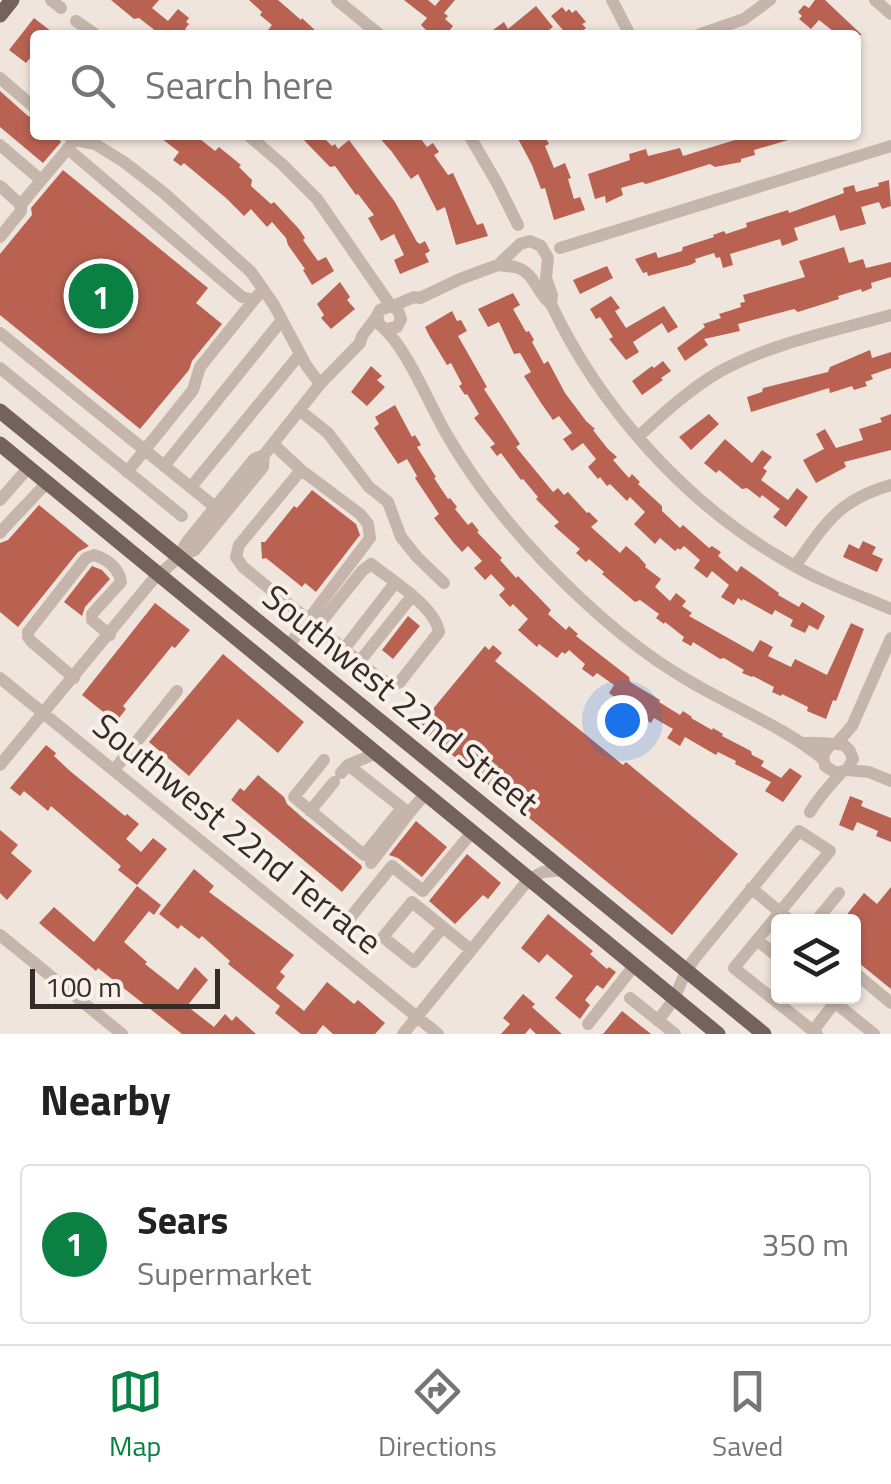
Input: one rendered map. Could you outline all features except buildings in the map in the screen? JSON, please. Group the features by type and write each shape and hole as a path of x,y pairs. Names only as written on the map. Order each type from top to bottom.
{"main road":[{"path":"0,15 12,0"},
{"name":"Southwest 22nd Street","path":"0,411 764,1034"},
{"name":"Southwest 22nd Street","path":"0,444 718,1034"}],"street":[{"path":"337,0 374,30"},
{"path":"612,0 627,30"},
{"path":"712,30 744,19 770,0"},
{"path":"875,0 891,14"},
{"path":"76,21 89,30"},
{"path":"0,78 30,104"},
{"path":"254,140 317,198 346,238 379,288 389,318 404,344 402,351 469,470 496,508 560,579 672,670 804,743 832,772 869,772"},
{"path":"472,140 518,225"},
{"path":"0,238 70,142"},
{"path":"70,142 94,144 137,172 251,272 259,294 282,320 320,384"},
{"path":"70,142 242,297 259,294"},
{"path":"0,145 41,180"},
{"path":"560,248 891,146"},
{"path":"1,188 22,204"},
{"path":"0,766 158,575 194,550 206,536 262,467 268,450 299,410 360,343 362,336 414,297 420,298 498,266 526,241 544,249 548,258 550,304"},
{"path":"498,266 522,270 531,276 594,378 639,436 696,495 756,542 795,566 891,609"},
{"path":"128,472 193,390 200,367 259,294"},
{"path":"639,436 699,385 728,368 788,345 891,315"},
{"path":"164,466 282,320"},
{"path":"0,334 215,507"},
{"path":"191,487 300,354"},
{"path":"0,368 182,516"},
{"path":"299,410 328,434 369,487 388,502 401,537 444,583"},
{"path":"268,450 302,470 368,524 370,538 314,624"},
{"path":"179,557 254,459 268,450"},
{"path":"0,500 29,467"},
{"path":"288,646 314,624 371,564 437,621 439,632 400,682 393,685 344,649 314,624 244,566 236,557 239,545 302,470"},
{"path":"0,533 48,482"},
{"path":"795,566 844,505 891,485"},
{"path":"74,678 32,642 28,632 86,558 94,555 120,574 121,582 92,614 92,620 110,634"},
{"path":"344,649 395,583"},
{"path":"360,662 412,596"},
{"path":"810,812 821,793 852,764 852,726 891,638"},
{"name":"Southwest 22nd Terrace","path":"0,678 438,1034"},
{"path":"114,770 177,691"},
{"path":"821,793 824,751 852,726"},
{"path":"804,743 844,745 869,772 891,782"},
{"path":"310,811 341,773 377,752"},
{"path":"324,760 294,797 364,855 426,792"},
{"path":"341,773 405,811"},
{"path":"371,862 405,811"},
{"path":"350,918 392,866 424,892 473,831"},
{"path":"658,1021 674,999 686,971 799,831 830,851 788,914"},
{"path":"403,1034 529,879 543,872 563,870"},
{"path":"751,888 782,914"},
{"path":"822,914 839,893"},
{"path":"443,927 414,962 383,937 412,902 443,927 470,950"},
{"path":"771,929 734,968 815,1032 831,1004"},
{"path":"0,935 122,1034"},
{"path":"757,940 771,951"},
{"path":"588,1024 634,966"},
{"path":"861,980 891,1003"},
{"path":"630,998 675,1034"},
{"path":"840,1004 874,1034"}],"place":[{"name":"Sears","path":"101,296"}]}
